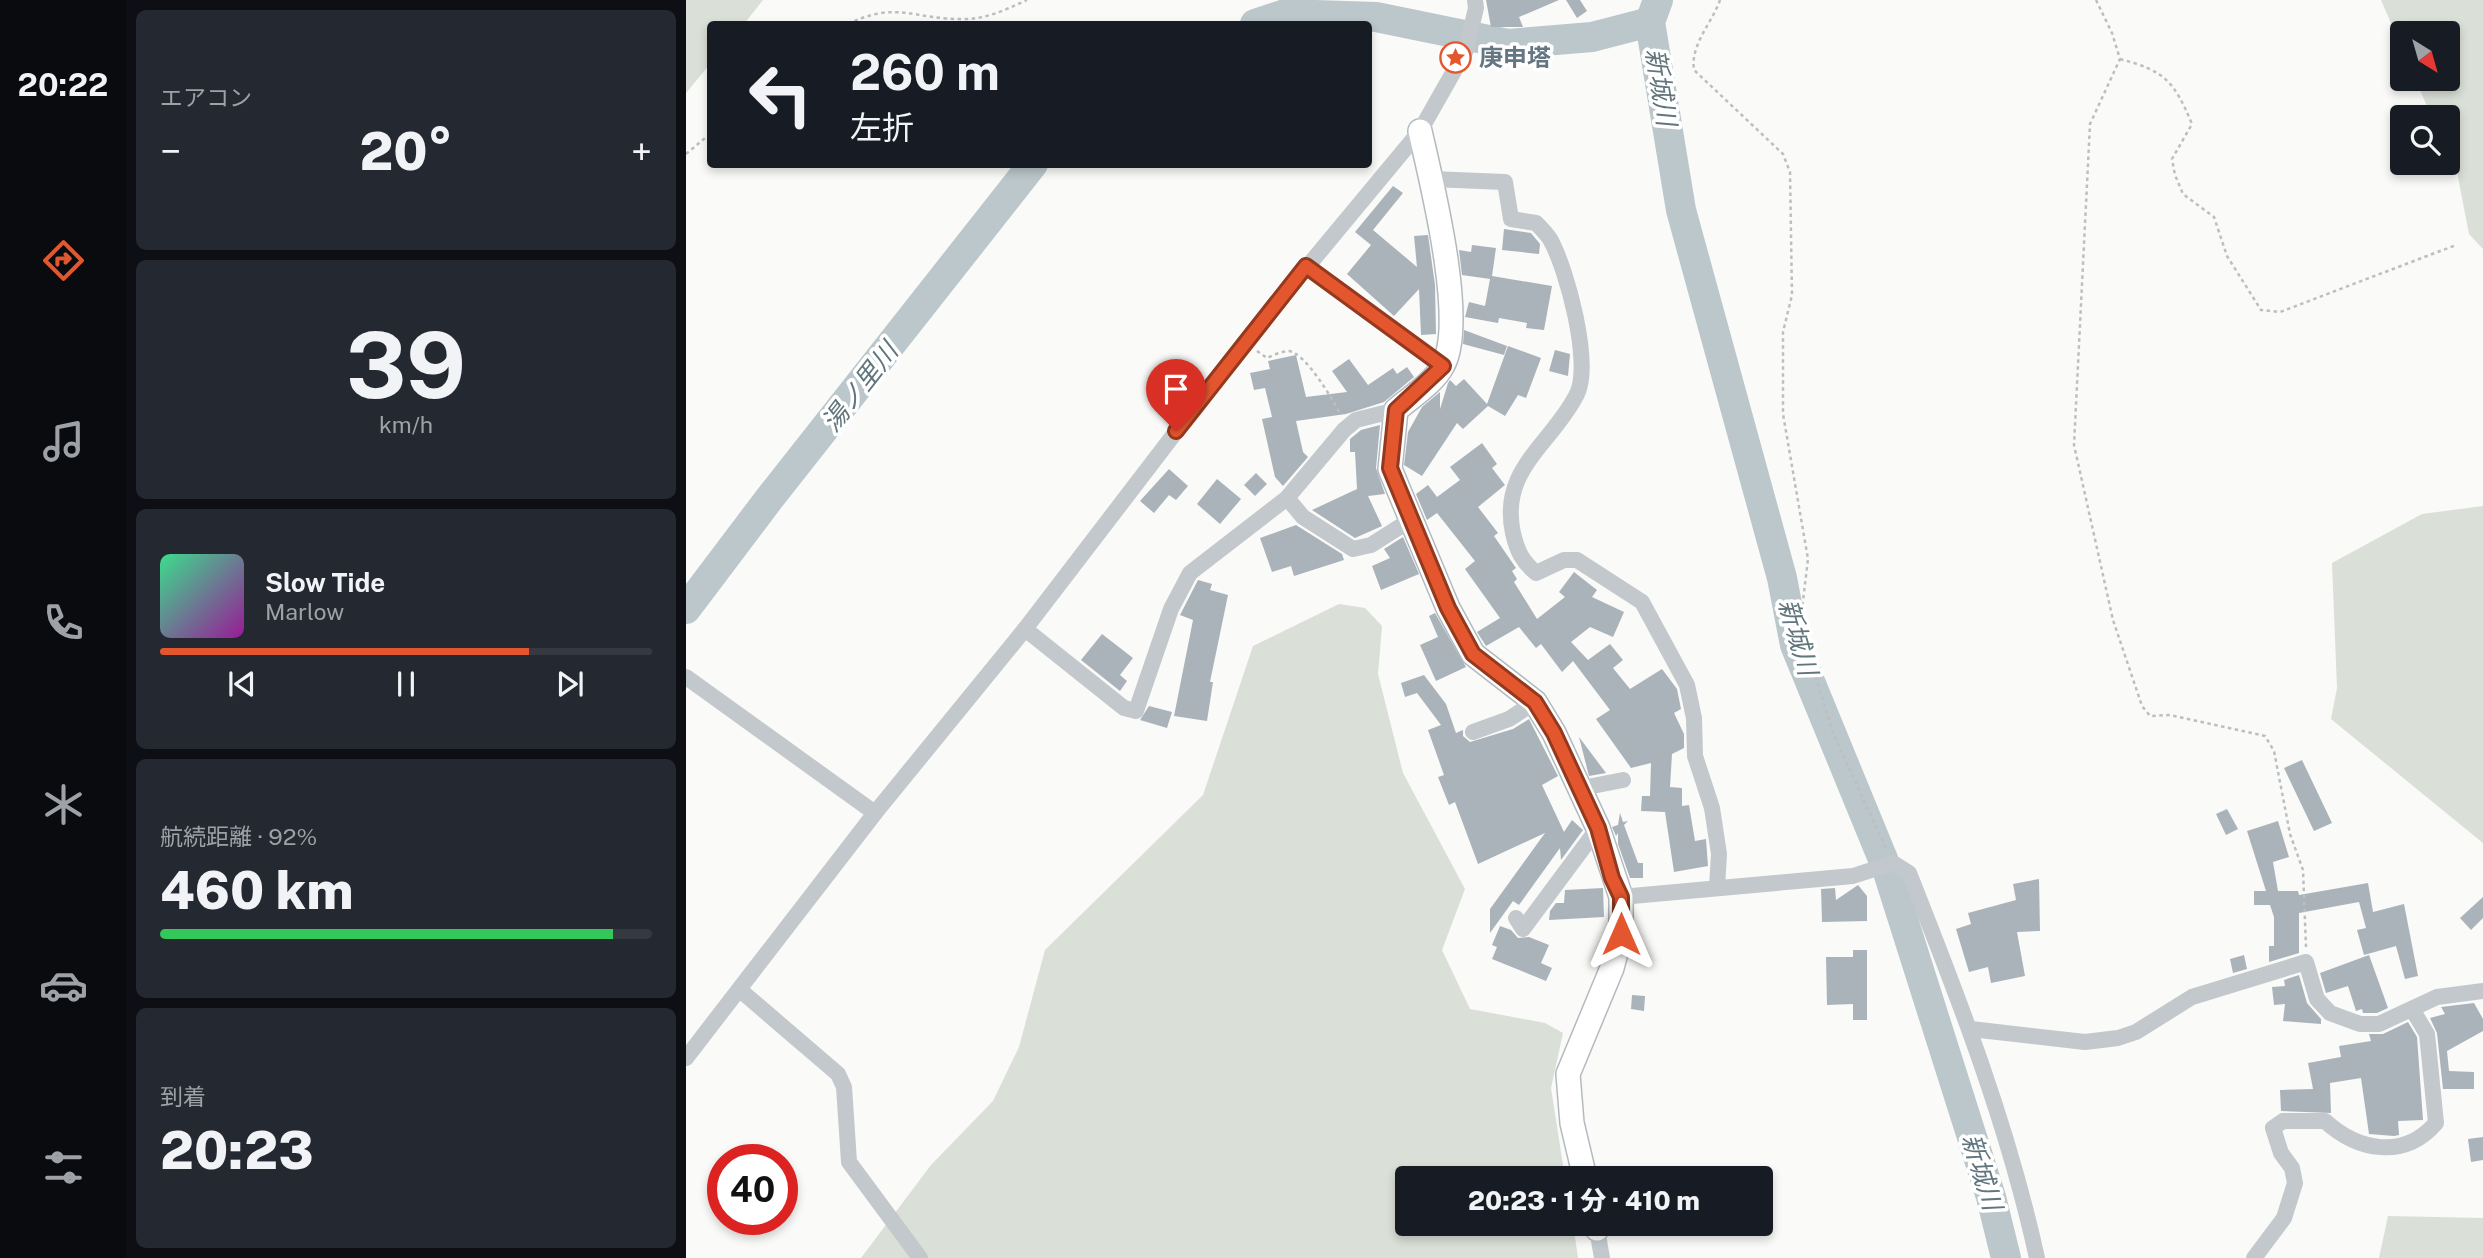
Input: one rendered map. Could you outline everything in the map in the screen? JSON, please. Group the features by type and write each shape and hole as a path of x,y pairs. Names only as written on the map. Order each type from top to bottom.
{"street":[{"path":"686,1058 875,813 1025,629 1244,343 1420,131 1466,50 1475,0"},
{"path":"1025,629 1124,708 1136,711 1171,609 1190,573 1287,498 1351,424 1396,410 1443,366 1450,324 1445,255 1420,131"},
{"path":"1431,179 1505,182 1511,219 1536,223 1550,239 1569,291 1583,370 1577,394 1518,474 1508,511 1516,547 1523,561 1536,573 1564,560 1577,560 1642,602 1687,685 1694,718 1695,757 1712,808 1717,843 1717,887"},
{"path":"1306,266 1443,366"},
{"path":"1396,410 1390,468 1448,608 1473,654 1535,702 1554,733 1577,789 1598,828 1612,878 1621,897 1621,934 1612,968 1568,1074 1572,1123 1582,1166"},
{"path":"1287,498 1303,517 1353,549 1371,545 1412,519"},
{"path":"686,677 875,813"},
{"path":"1473,732 1509,719 1535,702"},
{"path":"1577,789 1623,780"},
{"path":"1516,918 1523,929 1598,828"},
{"path":"1621,897 1853,876 1889,865 1909,873 1971,1029 2025,1202 2038,1258"},
{"path":"1971,1029 2085,1042 2118,1038 2136,1032 2192,997 2306,962 2318,999 2330,1013 2341,1019 2379,1024 2437,997 2483,991"},
{"path":"740,990 838,1074 844,1087 849,1163 920,1258"},
{"path":"2253,1258 2284,1218 2295,1183 2292,1168 2281,1153 2273,1128 2283,1121 2325,1121 2339,1134 2363,1143 2397,1149 2428,1132 2436,1123 2427,1034 2412,1009"},
{"path":"1593,1258 1595,1236"},
{"path":"1598,1236 1602,1258"}],"path":[{"path":"895,6 965,19 997,13 1027,0"},
{"path":"1720,0 1699,41 1692,61 1694,71 1783,154 1790,172 1793,295 1783,332 1783,414 1808,559 1800,626 1834,736 1889,865"},
{"path":"2096,0 2112,33 2120,59 2090,124 2086,159 2085,253 2074,445 2113,620 2142,706 2150,716 2170,715 2264,736 2274,751 2290,834 2303,870 2306,962"},
{"path":"852,21 867,10"},
{"path":"2120,59 2151,67 2167,78 2182,102 2192,124 2172,159 2175,175 2183,194 2214,217 2227,256 2261,310 2280,312 2456,245"},
{"path":"686,154 707,136"},
{"path":"1244,343 1267,358 1289,351 1300,355 1326,389 1341,415 1351,424"}],"shaded area":[{"path":"686,0 763,0 746,21 707,21 707,68 686,93"},
{"path":"2381,0 2483,0 2483,249 2469,234 2458,175 2460,175 2460,105 2427,105 2420,91 2460,91 2460,21 2390,21"},
{"path":"2483,506 2483,843 2331,719 2337,688 2332,563 2422,514"},
{"path":"1339,604 1365,608 1382,626 1378,674 1403,773 1465,889 1442,950 1470,1009 1545,1023 1563,1033 1551,1088 1563,1166 1395,1166 1395,1236 1575,1236 1578,1258 861,1258 931,1165 993,1101 1019,1047 1045,950 1203,795 1253,646"},
{"path":"2388,1216 2483,1218 2483,1258 2379,1258"}],"building":[{"path":"1486,0 1559,0 1519,17 1523,27 1491,27"},
{"path":"1566,0 1580,0 1587,11 1577,18"},
{"path":"1393,186 1403,193 1373,230 1417,267 1414,236 1428,235 1435,285 1436,334 1421,335 1419,289 1394,316 1347,274 1371,245 1355,232"},
{"path":"1504,229 1531,233 1540,244 1539,254 1502,250"},
{"path":"1472,245 1496,248 1492,276 1552,286 1544,330 1526,328 1527,323 1499,318 1498,323 1465,317 1469,302 1485,306 1490,279 1462,275 1459,250 1471,252"},
{"path":"1464,330 1507,346 1504,355 1463,344"},
{"path":"1508,346 1541,358 1526,398 1518,395 1505,416 1488,406 1463,429 1457,423 1422,476 1404,465 1408,432 1422,407 1440,392 1440,409 1450,380 1456,386 1464,379 1487,404"},
{"path":"1555,350 1570,354 1568,376 1549,371"},
{"path":"1296,355 1306,397 1347,392 1332,371 1349,359 1368,385 1393,368 1397,374 1407,367 1414,377 1384,402 1346,414 1296,421 1303,452 1308,457 1283,486 1275,477 1262,419 1272,417 1265,388 1254,390 1250,373 1270,369 1268,361"},
{"path":"1380,425 1376,468 1385,494 1368,496 1382,526 1355,538 1312,510 1357,489 1355,452 1350,452 1350,439 1361,430"},
{"path":"1482,443 1497,464 1492,468 1505,485 1478,507 1498,533 1494,536 1516,568 1512,571 1517,579 1514,582 1537,619 1565,597 1559,592 1574,572 1597,590 1592,597 1624,612 1613,637 1590,627 1571,642 1588,660 1610,644 1623,660 1613,668 1630,689 1662,669 1677,689 1681,709 1674,713 1684,734 1684,748 1672,754 1670,787 1682,788 1682,806 1689,805 1695,841 1706,839 1708,866 1674,872 1665,812 1641,811 1642,796 1650,796 1651,763 1631,768 1596,719 1610,710 1573,661 1562,672 1541,644 1536,648 1519,627 1486,646 1477,632 1500,618 1465,569 1475,561 1437,513 1427,520 1416,494 1428,485 1437,497 1460,480 1450,467"},
{"path":"1169,469 1188,486 1176,500 1169,495 1154,513 1140,501"},
{"path":"1256,473 1267,484 1255,496 1244,485"},
{"path":"1217,479 1241,499 1220,524 1197,504"},
{"path":"1296,525 1342,554 1344,560 1294,576 1291,566 1272,572 1260,538"},
{"path":"1403,537 1419,574 1381,590 1372,566 1390,558 1384,549"},
{"path":"1198,580 1212,584 1210,590 1228,595 1210,682 1213,682 1207,721 1174,716 1193,620 1180,615"},
{"path":"1435,613 1466,667 1436,681 1420,645 1438,637 1429,616"},
{"path":"1102,634 1133,658 1120,675 1127,681 1120,691 1081,660"},
{"path":"1424,675 1446,704 1456,733 1463,730 1463,736 1470,742 1513,729 1529,719 1558,776 1542,785 1564,832 1572,820 1583,830 1561,860 1560,848 1519,905 1513,901 1490,933 1490,909 1545,833 1478,864 1455,802 1449,805 1438,777 1444,775 1428,730 1441,725 1417,693 1405,697 1401,683"},
{"path":"1149,706 1172,712 1167,728 1140,720"},
{"path":"1579,737 1606,773 1589,776"},
{"path":"2302,760 2332,823 2314,831 2284,768"},
{"path":"2227,809 2238,829 2226,835 2216,814"},
{"path":"1620,813 1623,822 1628,821 1624,825 1638,863 1643,863 1643,878 1630,878 1618,844 1618,833 1616,836 1612,827 1618,825"},
{"path":"2278,821 2289,857 2273,862 2278,891 2298,891 2299,895 2368,883 2373,912 2404,904 2418,976 2405,979 2396,946 2364,955 2357,930 2366,928 2359,902 2299,913 2299,953 2269,962 2269,946 2274,946 2274,917 2270,905 2254,905 2254,891 2266,891 2247,831"},
{"path":"2039,879 2040,931 2017,932 2025,976 1991,983 1988,967 1969,972 1956,929 1971,924 1968,913 2016,900 2013,884"},
{"path":"1858,885 1867,896 1867,921 1822,922 1821,889 1835,888 1836,900"},
{"path":"1603,888 1604,917 1549,920 1550,911 1556,903 1564,903 1565,890"},
{"path":"2483,897 2483,918 2471,930 2460,918"},
{"path":"1500,926 1511,930 1518,938 1529,937 1549,945 1541,963 1552,968 1546,981 1492,959 1497,947 1492,945"},
{"path":"1853,950 1867,950 1867,1020 1853,1020 1853,1004 1827,1005 1826,957 1853,957"},
{"path":"2244,955 2247,969 2233,973 2230,959"},
{"path":"2369,955 2388,1008 2377,1013 2363,1013 2362,1009 2356,1011 2348,986 2326,993 2320,973"},
{"path":"2299,975 2307,1003 2321,1019 2321,1024 2283,1021 2285,1004 2274,1005 2272,987 2285,986 2284,980"},
{"path":"1632,995 1645,996 1644,1011 1631,1009"},
{"path":"2474,1003 2483,1019 2483,1031 2447,1051 2449,1071 2474,1072 2474,1089 2443,1089 2437,1033 2430,1018 2445,1014 2441,1007"},
{"path":"2408,1022 2417,1037 2423,1120 2398,1121 2399,1135 2369,1134 2361,1078 2330,1083 2331,1113 2281,1111 2280,1090 2313,1089 2308,1063 2341,1057 2339,1046 2371,1041 2369,1034 2383,1034"},
{"path":"2483,1137 2483,1160 2471,1162 2468,1139"}],"waterway":[{"name":"新城川","path":"1658,0 1650,22 1681,210 1782,578 1795,645 1887,869 1991,1197 2006,1258"},
{"name":"湯ノ里川","path":"1264,21 1285,14 1376,17 1508,44 1592,37 1650,22"},
{"name":"湯ノ里川","path":"686,609 769,499 1030,168"}],"place":[{"name":"庚申塔","path":"1456,58"}],"route":[{"path":"1176,431 1306,266 1443,366 1396,410 1390,468 1398,493 1412,519 1460,633 1473,654 1535,702 1554,733 1577,789 1598,828 1612,878 1621,897 1621,934"}]}
